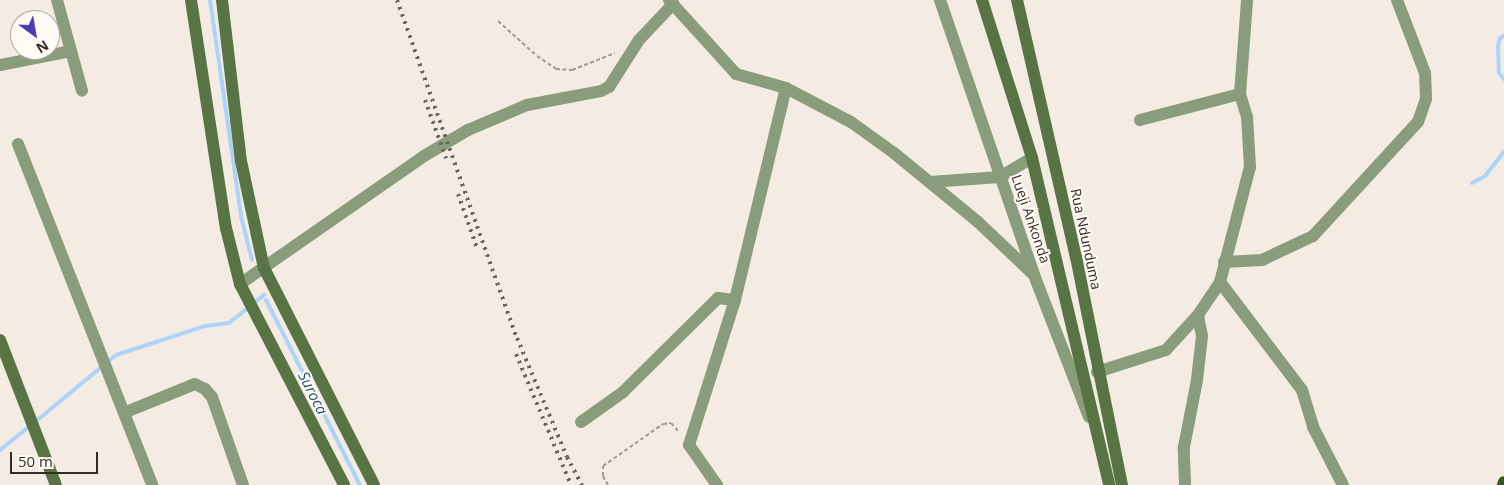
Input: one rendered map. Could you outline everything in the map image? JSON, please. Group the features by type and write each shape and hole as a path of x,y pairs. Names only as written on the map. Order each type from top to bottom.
{"main road":[{"path":"191,0 226,228 240,284 344,485"},
{"path":"222,0 241,160 264,268 374,485"},
{"path":"982,0 999,46 1032,158 1109,485"},
{"name":"Rua Ndunduma","path":"1017,0 1076,257 1097,372 1122,485"},
{"path":"0,340 56,485"}],"street":[{"path":"57,0 82,90"},
{"name":"Lueji Ankonda","path":"940,0 1034,275 1100,444"},
{"path":"1097,372 1166,350 1198,315 1220,282 1250,167 1246,117 1240,94 1247,0"},
{"path":"1224,262 1262,260 1313,236 1418,122 1426,99 1426,73 1397,0"},
{"path":"240,284 424,156 468,130 527,104 601,91 609,87 632,50 671,2 736,74 786,88 851,122 930,182 1034,275"},
{"path":"0,64 71,51"},
{"path":"717,485 689,445 735,300 786,88"},
{"path":"1140,120 1240,94"},
{"path":"18,144 126,412 152,485"},
{"path":"930,182 1000,177 1032,158"},
{"path":"1220,282 1298,383 1313,427 1344,485"},
{"path":"581,422 623,392 718,298 735,300"},
{"path":"1185,485 1184,447 1197,380 1202,336 1198,315"},
{"path":"126,412 195,384 205,389 212,397 243,485"}],"path":[{"path":"498,21 537,56 564,71 582,68 622,50 632,50"},
{"path":"608,485 603,476 603,466 663,424 674,426 689,445"}],"waterway":[{"path":"210,0 241,216 252,260"},
{"path":"1504,36 1500,38 1498,47 1499,73 1504,79"},
{"path":"1472,183 1485,176 1504,152"},
{"path":"35,422 116,355 205,326 229,323 264,295"},
{"name":"Suroca","path":"266,300 360,485"},
{"path":"0,450 30,426"}],"railway":[{"path":"397,0 517,338 567,457 582,485"},
{"path":"425,100 446,158"},
{"path":"458,194 477,248"},
{"path":"516,354 571,485"}]}
